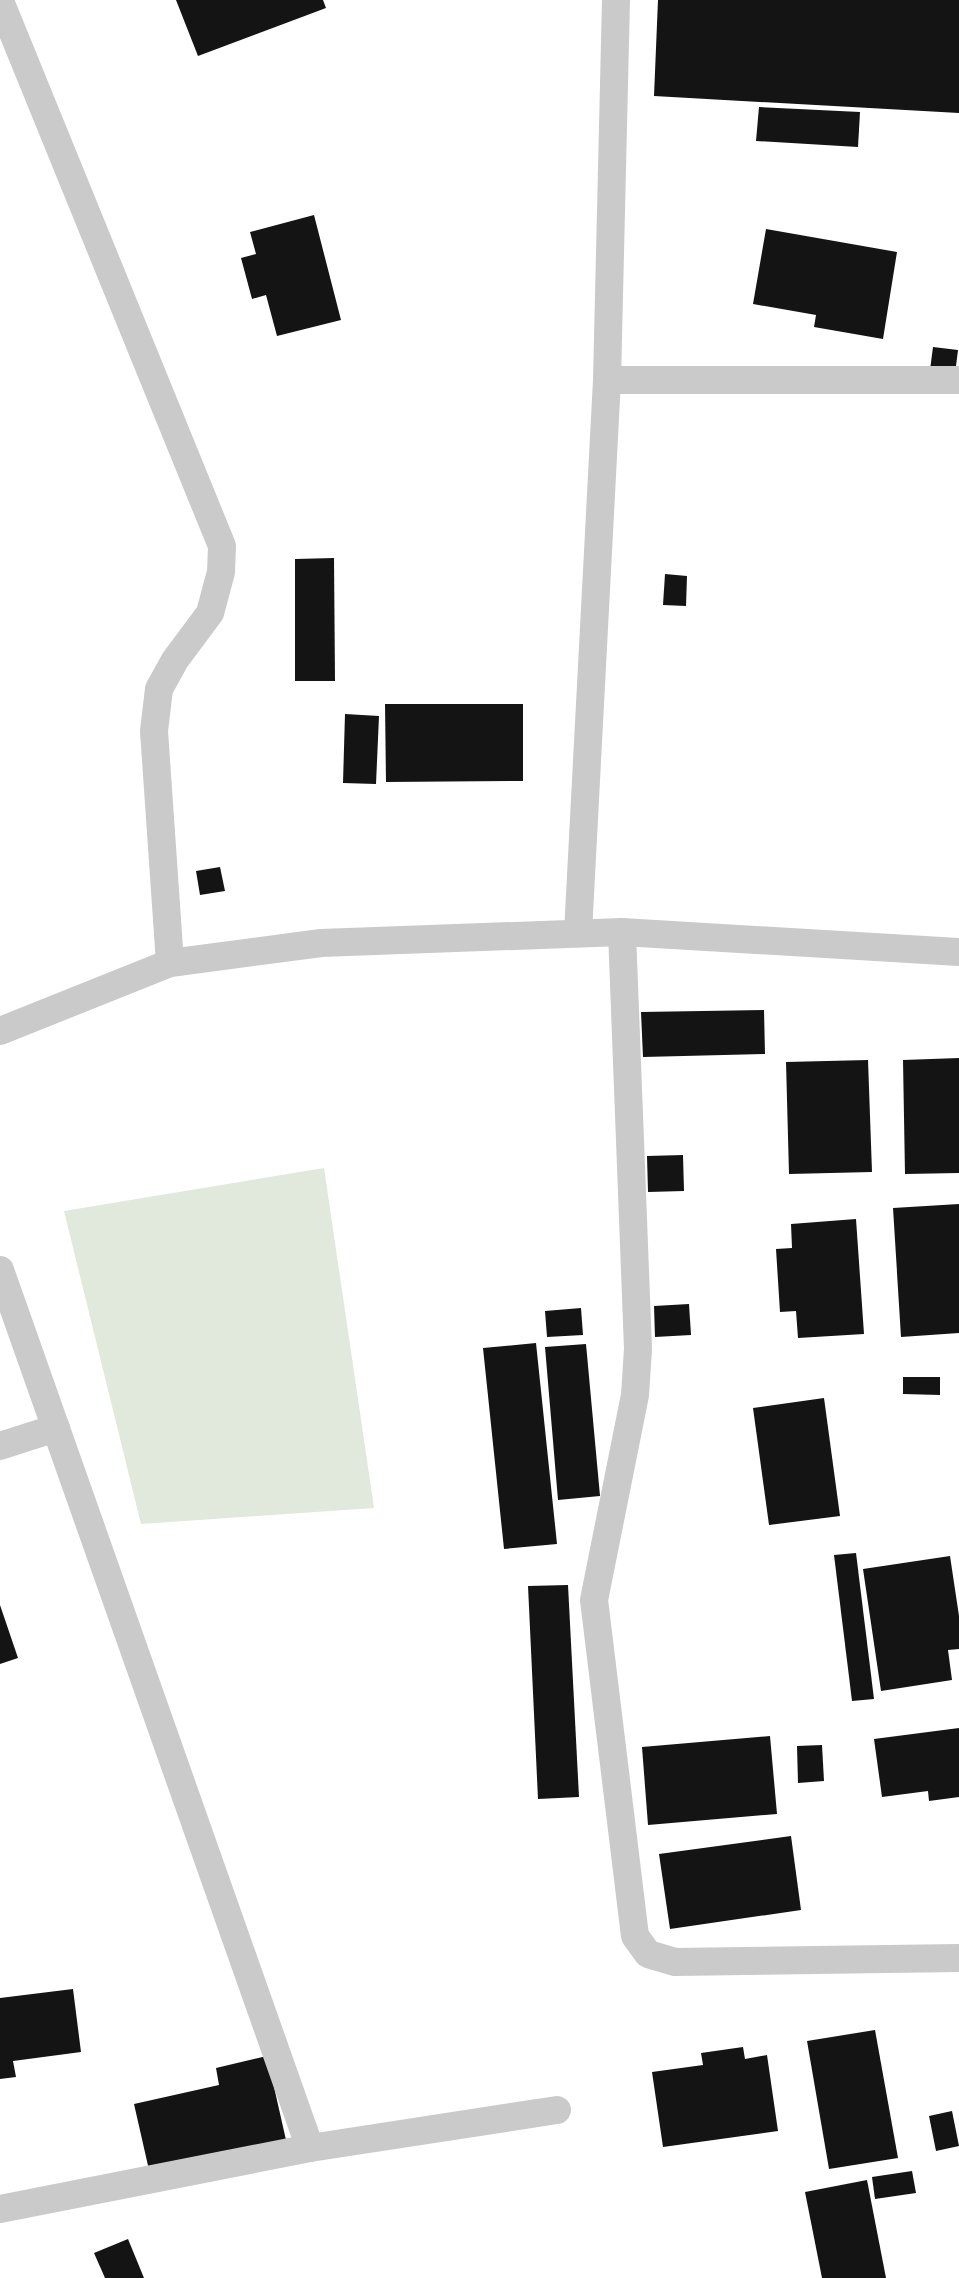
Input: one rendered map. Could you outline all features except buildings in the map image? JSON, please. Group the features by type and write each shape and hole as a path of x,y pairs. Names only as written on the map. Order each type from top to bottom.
{"street":[{"path":"578,933 607,380 616,0"},
{"path":"0,2 222,546 220,572 210,613 176,660 159,689 155,723 170,963"},
{"path":"607,380 959,380"},
{"path":"0,1031 170,963 321,943 622,932 959,952"},
{"path":"622,932 638,1349 635,1395 594,1600 635,1936 648,1954 675,1962 959,1958"},
{"path":"0,1270 310,2148"},
{"path":"0,1446 56,1428"},
{"path":"0,2209 310,2148 557,2110"}],"shaded area":[{"path":"324,1168 374,1508 141,1524 64,1211"}]}
